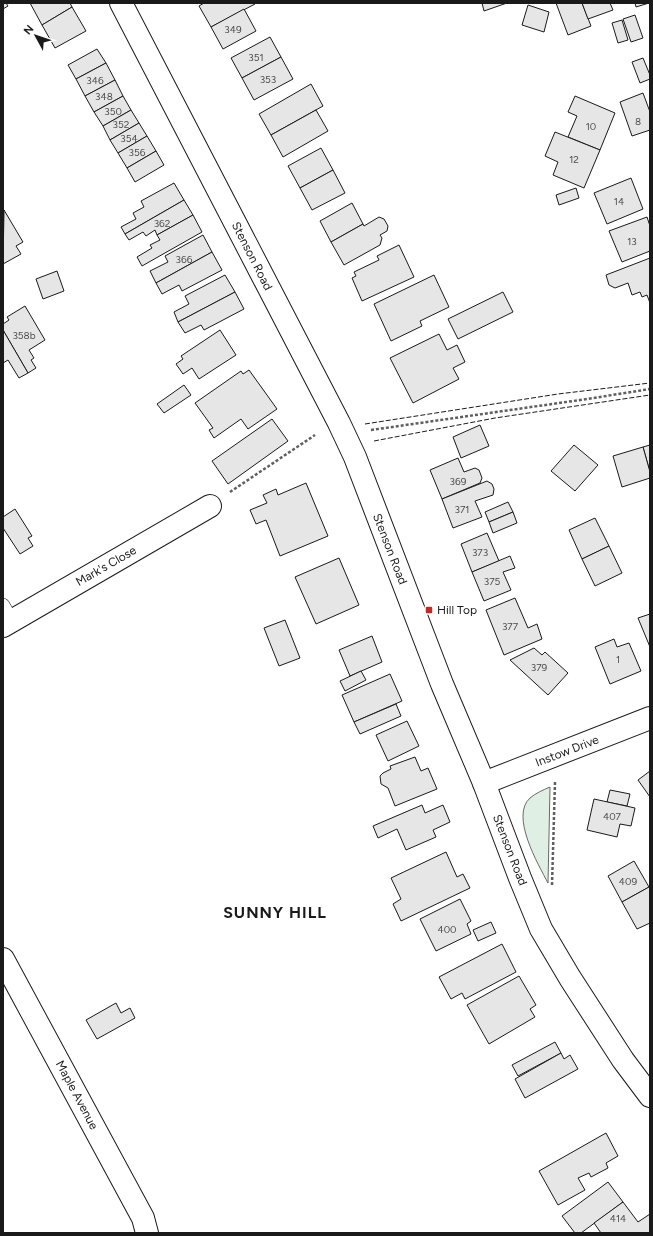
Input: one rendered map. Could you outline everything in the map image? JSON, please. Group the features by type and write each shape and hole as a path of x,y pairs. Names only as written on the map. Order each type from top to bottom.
{"street":[{"name":"Stenson Road","path":"121,3 355,457 442,684 484,783 541,929 622,1060 650,1096"},
{"name":"Mark's Close","path":"6,617 210,506"},
{"name":"Instow Drive","path":"484,783 650,718"},
{"name":"Maple Avenue","path":"3,959 143,1218 147,1233"}],"path":[{"path":"210,506 318,432 333,444 372,429 587,400 650,389"},
{"path":"552,888 556,756"}],"green space":[{"path":"550,787 548,883 528,840 524,828 523,816 525,806 530,798"}],"building":[{"path":"3,3 6,3 8,6 3,9"},
{"path":"30,3 70,3 72,7 42,25"},
{"path":"204,3 255,4 211,27 199,6"},
{"path":"482,3 507,3 484,11"},
{"path":"556,3 582,3 591,26 568,35"},
{"path":"582,3 610,3 613,10 588,19"},
{"path":"635,3 649,3 636,7"},
{"path":"528,5 549,12 544,32 522,25"},
{"path":"72,7 86,31 55,48 42,25"},
{"path":"244,9 256,31 223,49 211,27"},
{"path":"635,15 643,38 631,42 623,19"},
{"path":"622,20 628,40 618,43 612,23"},
{"path":"270,37 281,57 242,78 231,58"},
{"path":"97,49 106,63 76,79 68,65"},
{"path":"281,57 293,79 254,100 242,78"},
{"path":"643,58 650,75 650,79 640,83 632,62"},
{"path":"106,63 115,80 85,96 76,79"},
{"path":"115,80 123,96 94,112 85,96"},
{"path":"311,84 323,106 271,135 259,114"},
{"path":"643,93 650,112 650,130 632,136 620,102"},
{"path":"123,96 131,110 103,126 94,112"},
{"path":"575,96 615,113 600,150 568,137 577,116 568,112"},
{"path":"131,110 139,123 110,140 103,126"},
{"path":"316,110 328,131 283,157 271,135"},
{"path":"139,123 147,136 118,153 110,140"},
{"path":"555,132 600,150 584,188 553,175 558,162 545,156"},
{"path":"147,136 156,151 127,168 118,153"},
{"path":"321,148 333,170 300,188 288,166"},
{"path":"156,151 164,165 135,182 127,168"},
{"path":"333,170 345,193 312,210 300,188"},
{"path":"631,178 643,209 607,224 594,193"},
{"path":"174,183 184,200 125,234 121,227 136,219 133,213 144,207 141,201"},
{"path":"576,188 579,198 559,205 556,195"},
{"path":"184,200 193,215 157,235 155,230 146,236 143,232 129,240 125,234"},
{"path":"352,203 363,224 331,242 320,221"},
{"path":"4,210 23,242 16,246 21,254 3,264"},
{"path":"193,215 202,232 142,266 137,257 152,248 150,245 160,240 157,235"},
{"path":"379,217 384,219 388,226 387,231 380,235 382,238 380,245 344,265 331,242"},
{"path":"647,217 650,226 650,251 622,262 609,231"},
{"path":"203,235 212,252 156,283 150,271 168,262 165,256"},
{"path":"399,245 414,277 362,301 352,278 356,276 354,272 379,260 377,256"},
{"path":"212,252 222,270 182,291 179,285 162,294 156,283"},
{"path":"650,258 650,303 647,295 642,297 640,292 632,295 628,283 615,288 609,285 606,275"},
{"path":"57,271 64,291 43,299 36,279"},
{"path":"225,275 235,292 178,322 174,312 189,304 185,296"},
{"path":"434,275 449,307 420,321 422,326 391,341 374,304"},
{"path":"235,292 244,309 204,330 201,325 185,333 178,322"},
{"path":"503,292 513,312 458,339 448,319"},
{"path":"25,306 45,340 29,350 34,358 31,360 36,368 28,373 3,330 3,324 9,320 7,317"},
{"path":"3,330 28,373 19,378 8,360 3,363"},
{"path":"220,330 236,355 199,379 192,368 183,374 176,364 183,359 181,356"},
{"path":"439,334 447,350 457,345 465,362 453,368 459,379 413,403 390,358"},
{"path":"249,370 277,409 248,429 241,419 214,438 209,430 213,428 195,403 241,371 243,374"},
{"path":"184,385 191,395 164,413 157,404"},
{"path":"272,419 288,441 228,484 212,461"},
{"path":"480,425 489,446 461,458 453,437"},
{"path":"574,445 598,465 575,491 551,471"},
{"path":"650,445 650,472 643,447"},
{"path":"643,447 650,472 650,478 622,487 613,456"},
{"path":"458,458 464,472 475,468 479,470 482,478 480,483 442,499 430,470"},
{"path":"487,481 492,484 494,489 493,495 475,501 482,517 453,528 442,499"},
{"path":"306,483 328,536 280,556 266,520 256,524 250,510 267,503 263,495 276,489 278,495"},
{"path":"508,502 513,512 489,522 485,512"},
{"path":"15,509 32,536 28,538 33,546 20,554 3,528 3,517"},
{"path":"513,512 517,523 493,533 489,522"},
{"path":"595,518 609,546 582,559 569,530"},
{"path":"487,533 499,561 472,572 461,544"},
{"path":"609,546 622,573 595,586 582,559"},
{"path":"510,556 515,568 503,572 511,590 484,601 472,572"},
{"path":"339,558 359,605 316,624 295,577"},
{"path":"515,598 528,628 537,624 542,639 504,655 486,610"},
{"path":"650,614 650,647 638,618"},
{"path":"285,620 300,658 279,666 264,628"},
{"path":"372,636 382,662 350,676 339,650"},
{"path":"614,639 617,647 629,643 641,671 610,684 595,647"},
{"path":"534,648 542,655 545,652 568,673 548,695 510,660"},
{"path":"361,671 366,680 345,691 340,681"},
{"path":"390,674 402,701 354,722 342,695"},
{"path":"396,704 401,716 360,734 354,722"},
{"path":"407,721 419,746 388,761 376,735"},
{"path":"415,757 421,771 428,768 437,789 395,806 388,788 381,784 380,776 391,769 390,766"},
{"path":"650,771 650,797 638,780"},
{"path":"610,790 630,794 627,806 607,802"},
{"path":"594,799 635,808 631,826 620,824 617,837 587,830"},
{"path":"422,805 425,813 443,805 450,822 433,830 436,837 406,850 397,829 378,838 373,826"},
{"path":"446,852 457,877 463,874 470,888 401,921 393,904 401,899 391,878"},
{"path":"634,861 649,887 622,902 608,876"},
{"path":"649,887 650,923 637,929 622,902"},
{"path":"460,899 471,921 467,924 471,934 436,951 420,919"},
{"path":"491,922 496,933 478,941 473,930"},
{"path":"502,944 516,972 465,999 462,993 451,999 439,977"},
{"path":"519,976 536,1005 530,1009 535,1017 489,1044 467,1005"},
{"path":"116,1003 121,1013 130,1008 135,1018 97,1039 86,1020"},
{"path":"555,1042 561,1053 518,1076 512,1065"},
{"path":"561,1053 564,1059 570,1055 578,1069 525,1098 515,1079"},
{"path":"606,1133 618,1156 606,1163 608,1168 591,1177 589,1173 578,1178 585,1190 558,1205 539,1171"},
{"path":"608,1182 623,1202 581,1233 575,1233 562,1216"},
{"path":"623,1202 638,1222 650,1214 650,1233 601,1233 594,1223"}],"fence":[{"path":"365,424 558,394 650,383"},
{"path":"374,441 495,418 650,395"}],"place":[{"name":"Hill Top","path":"429,610"}],"district":[{"name":"SUNNY HILL","path":"275,912"}]}
